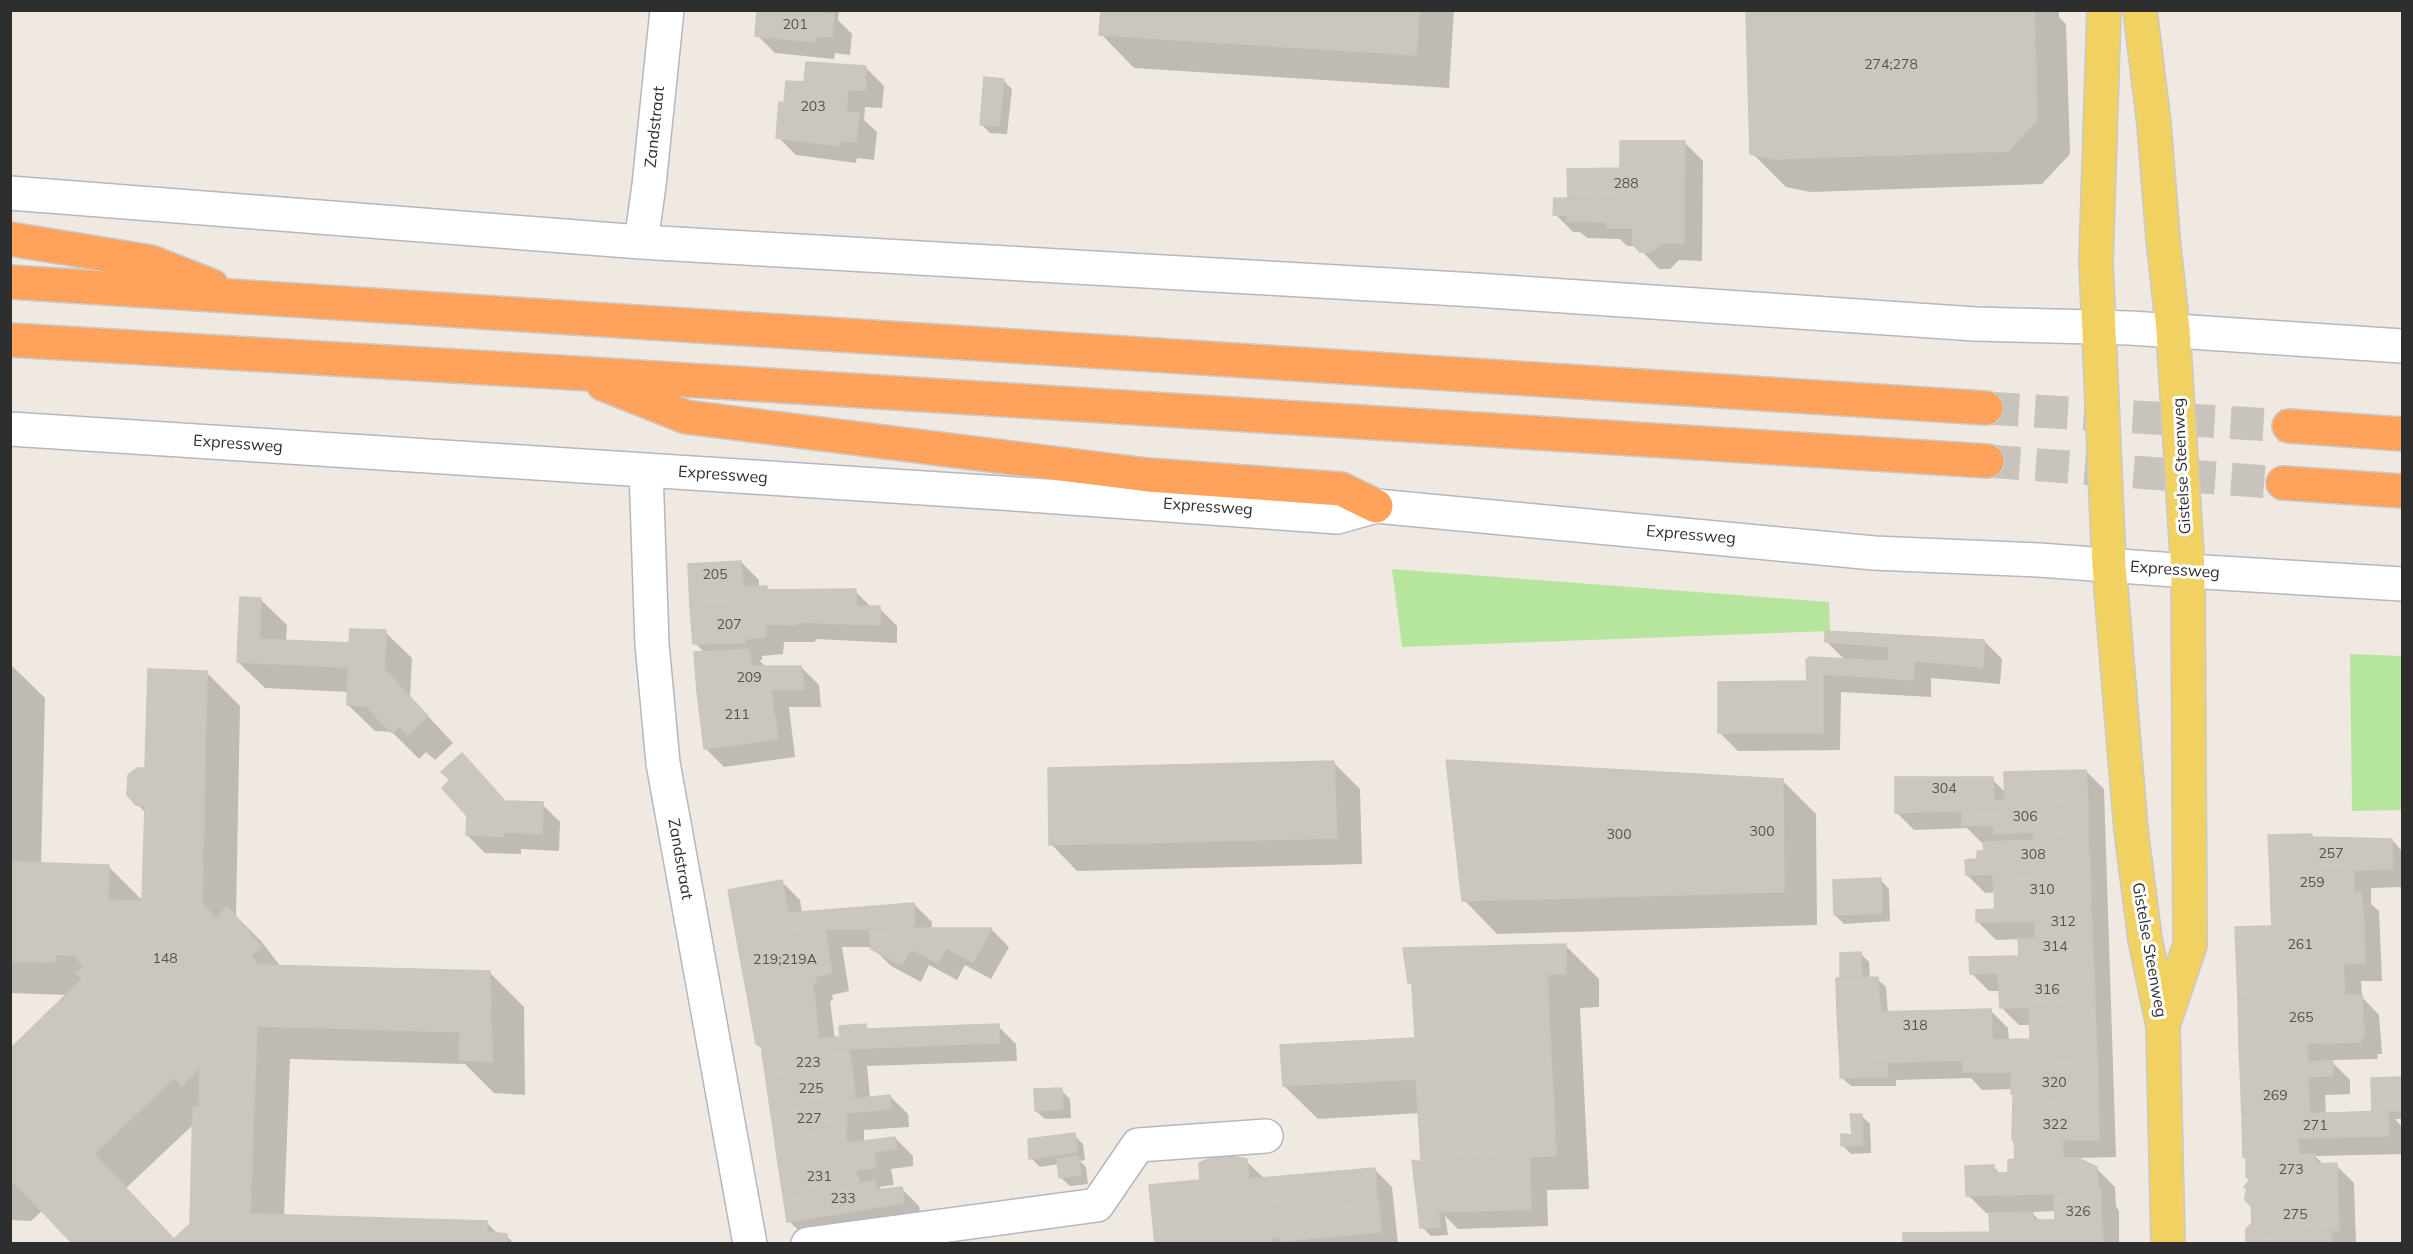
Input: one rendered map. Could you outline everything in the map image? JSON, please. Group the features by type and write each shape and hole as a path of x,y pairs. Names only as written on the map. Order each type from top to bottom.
{"highway":[{"path":"10,239 150,262 242,298"},
{"path":"10,282 1986,408"},
{"path":"10,340 1987,462"},
{"path":"573,373 686,417 1148,475 1341,489 1376,506"},
{"path":"2289,426 2403,434"},
{"path":"2283,483 2403,491"}],"main road":[{"name":"Gistelse Steenweg","path":"2104,10 2096,262 2109,565 2131,830 2145,939 2163,1026 2168,1244"},
{"name":"Gistelse Steenweg","path":"2140,10 2154,124 2173,330 2188,571 2190,945 2163,1026"}],"street":[{"name":"Zandstraat","path":"641,242 650,185 667,10"},
{"path":"10,193 641,242 1464,289 1975,324 2098,326 2403,346"},
{"name":"Expressweg","path":"10,429 1337,517 1376,506 1874,553 2403,584"},
{"name":"Zandstraat","path":"646,470 652,644 663,763 750,1244"},
{"path":"808,1244 1097,1205 1138,1145 1266,1136"}],"green space":[{"path":"1392,569 1829,602 1830,631 1402,647"},
{"path":"2350,654 2402,656 2402,810 2352,811"}],"building":[{"path":"757,10 820,10 820,13 834,14 832,37 817,36 816,42 755,36"},
{"path":"1101,10 1419,10 1416,55 1099,35"},
{"path":"1746,10 2034,10 2037,120 2008,151 1776,159 1750,154"},
{"path":"806,62 866,66 865,90 848,90 846,112 859,113 856,142 839,141 839,146 776,138 779,102 784,103 786,81 804,82"},
{"path":"984,77 1004,79 999,126 980,125"},
{"path":"1620,141 1685,141 1684,200 1568,199 1567,169 1620,168"},
{"path":"1554,198 1684,200 1684,243 1661,243 1651,252 1640,252 1632,243 1633,228 1607,228 1607,222 1567,221 1568,215 1553,215"},
{"path":"741,561 743,587 767,586 767,590 856,589 856,606 690,607 688,564"},
{"path":"240,597 261,598 259,639 349,643 350,629 386,630 384,669 428,716 407,735 400,726 392,733 366,706 347,705 348,667 237,662"},
{"path":"880,606 880,625 798,622 798,625 766,624 765,637 745,639 745,643 693,644 690,607"},
{"path":"1825,631 1984,640 1983,667 1914,661 1913,680 1823,674 1823,733 1718,733 1718,682 1807,681 1806,660 1809,657 1888,661 1889,647 1825,642"},
{"path":"750,649 751,666 801,666 804,689 697,691 694,652"},
{"path":"148,669 207,671 202,903 216,919 227,906 261,947 251,956 258,965 490,971 492,1062 459,1060 460,1032 257,1026 250,1214 241,1244 73,1244 10,1178 10,1049 82,979 76,973 84,967 75,956 56,954 54,962 10,961 10,862 109,865 108,900 142,901 145,806 136,805 127,795 128,775 137,768 145,768","holes":["200,1067 199,1106 193,1107 190,1224 174,1239 94,1154 175,1077 182,1086"]},
{"path":"771,690 778,739 704,749 697,691"},
{"path":"462,753 505,801 543,802 542,834 504,832 504,837 466,835 467,816 442,788 450,780 441,772"},
{"path":"1446,760 1783,779 1784,892 1462,901"},
{"path":"1334,761 1337,838 1049,845 1048,768"},
{"path":"2086,770 2088,806 1895,813 1895,777 1993,777 1994,801 2005,800 2004,772"},
{"path":"2088,806 2088,838 2034,840 2033,832 1994,834 1993,825 1962,826 1962,810"},
{"path":"2312,834 2312,837 2392,839 2393,869 2270,873 2268,835"},
{"path":"2088,838 2090,871 1966,875 1965,860 1977,859 1977,851 1984,851 1983,842"},
{"path":"2353,870 2354,892 2361,892 2362,908 2271,911 2270,873"},
{"path":"2090,871 2091,905 1995,909 1993,874"},
{"path":"1881,878 1882,913 1834,915 1833,880"},
{"path":"782,880 788,913 914,903 914,929 825,929 738,946 728,890"},
{"path":"2091,905 2092,937 2035,939 2035,921 1976,922 1976,910"},
{"path":"2363,908 2365,963 2343,964 2345,996 2238,999 2235,927 2272,926 2271,911"},
{"path":"992,928 973,962 947,948 938,963 911,949 902,965 871,949 869,929"},
{"path":"825,929 832,973 815,977 816,982 813,983 815,1002 749,1005 738,946"},
{"path":"2092,937 2094,970 1970,974 1969,957 2019,956 2018,939"},
{"path":"1566,944 1566,974 1547,974 1556,1156 1421,1160 1416,1079 1283,1086 1280,1045 1415,1038 1412,983 1408,983 1403,948"},
{"path":"1861,952 1862,976 1840,977 1840,953"},
{"path":"2094,970 2095,1006 2000,1008 1998,974"},
{"path":"1878,977 1880,1011 1837,1013 1836,978"},
{"path":"2362,995 2364,1037 2360,1037 2361,1042 2239,1045 2238,999"},
{"path":"815,1002 818,1039 840,1037 839,1026 866,1024 866,1029 999,1024 999,1043 762,1052 762,1048 756,1044 749,1005"},
{"path":"2095,1006 2097,1056 1840,1064 1837,1013 1991,1009 1992,1040 2030,1039 2029,1007"},
{"path":"2307,1043 2308,1062 2333,1061 2333,1076 2308,1077 2310,1114 2242,1116 2239,1045"},
{"path":"849,1049 853,1074 766,1080 762,1052"},
{"path":"2097,1056 2098,1095 2013,1099 2011,1072 1963,1072 1962,1060"},
{"path":"1887,1063 1888,1077 1840,1078 1840,1064"},
{"path":"853,1074 855,1098 770,1108 766,1080"},
{"path":"2402,1077 2402,1111 2372,1112 2371,1078"},
{"path":"1062,1088 1063,1109 1035,1111 1034,1089"},
{"path":"890,1095 891,1109 846,1113 847,1125 774,1134 770,1108"},
{"path":"2098,1095 2099,1137 2012,1140 2013,1099"},
{"path":"2388,1111 2389,1136 2298,1138 2299,1155 2243,1157 2242,1116"},
{"path":"1850,1114 1862,1114 1863,1145 1841,1146 1841,1134 1852,1135"},
{"path":"845,1125 847,1143 895,1137 896,1149 778,1164 774,1134"},
{"path":"1075,1133 1077,1152 1029,1159 1028,1139"},
{"path":"2099,1137 2099,1140 2062,1140 2063,1158 2078,1158 2097,1167 2098,1189 2101,1189 2101,1192 1966,1196 1965,1166 1994,1165 1994,1173 2008,1173 2008,1160 2015,1159 2014,1140"},
{"path":"874,1152 876,1168 856,1170 859,1183 783,1195 778,1164"},
{"path":"2315,1154 2315,1164 2337,1163 2337,1192 2245,1196 2247,1190 2244,1187 2250,1180 2246,1177 2246,1158 2243,1157"},
{"path":"1225,1155 1247,1159 1249,1179 1375,1168 1377,1199 1211,1212 1214,1244 1155,1244 1149,1185 1200,1180 1199,1163"},
{"path":"1078,1156 1081,1175 1059,1178 1057,1159"},
{"path":"1529,1157 1531,1209 1438,1212 1431,1160"},
{"path":"1412,1160 1421,1162 1421,1160 1431,1160 1440,1227 1420,1228"},
{"path":"875,1181 877,1190 902,1187 904,1203 787,1222 783,1195"},
{"path":"2101,1192 2102,1231 1990,1232 1989,1213 2033,1212 2033,1220 2055,1220 2054,1193"},
{"path":"2337,1192 2339,1230 2246,1234 2246,1229 2252,1223 2251,1206 2245,1200 2245,1196"},
{"path":"1378,1199 1381,1232 1281,1241 1280,1237 1271,1238 1272,1242 1254,1244 1244,1244 1244,1241 1214,1244 1211,1212"},
{"path":"250,1214 487,1221 487,1232 507,1234 507,1244 241,1244"},
{"path":"2331,1230 2332,1244 2246,1244 2246,1234"},
{"path":"2102,1231 2103,1244 1903,1244 1903,1233"}],"tunnel":[{"path":"1986,408 2289,426"},
{"path":"1987,461 2283,483"}]}
